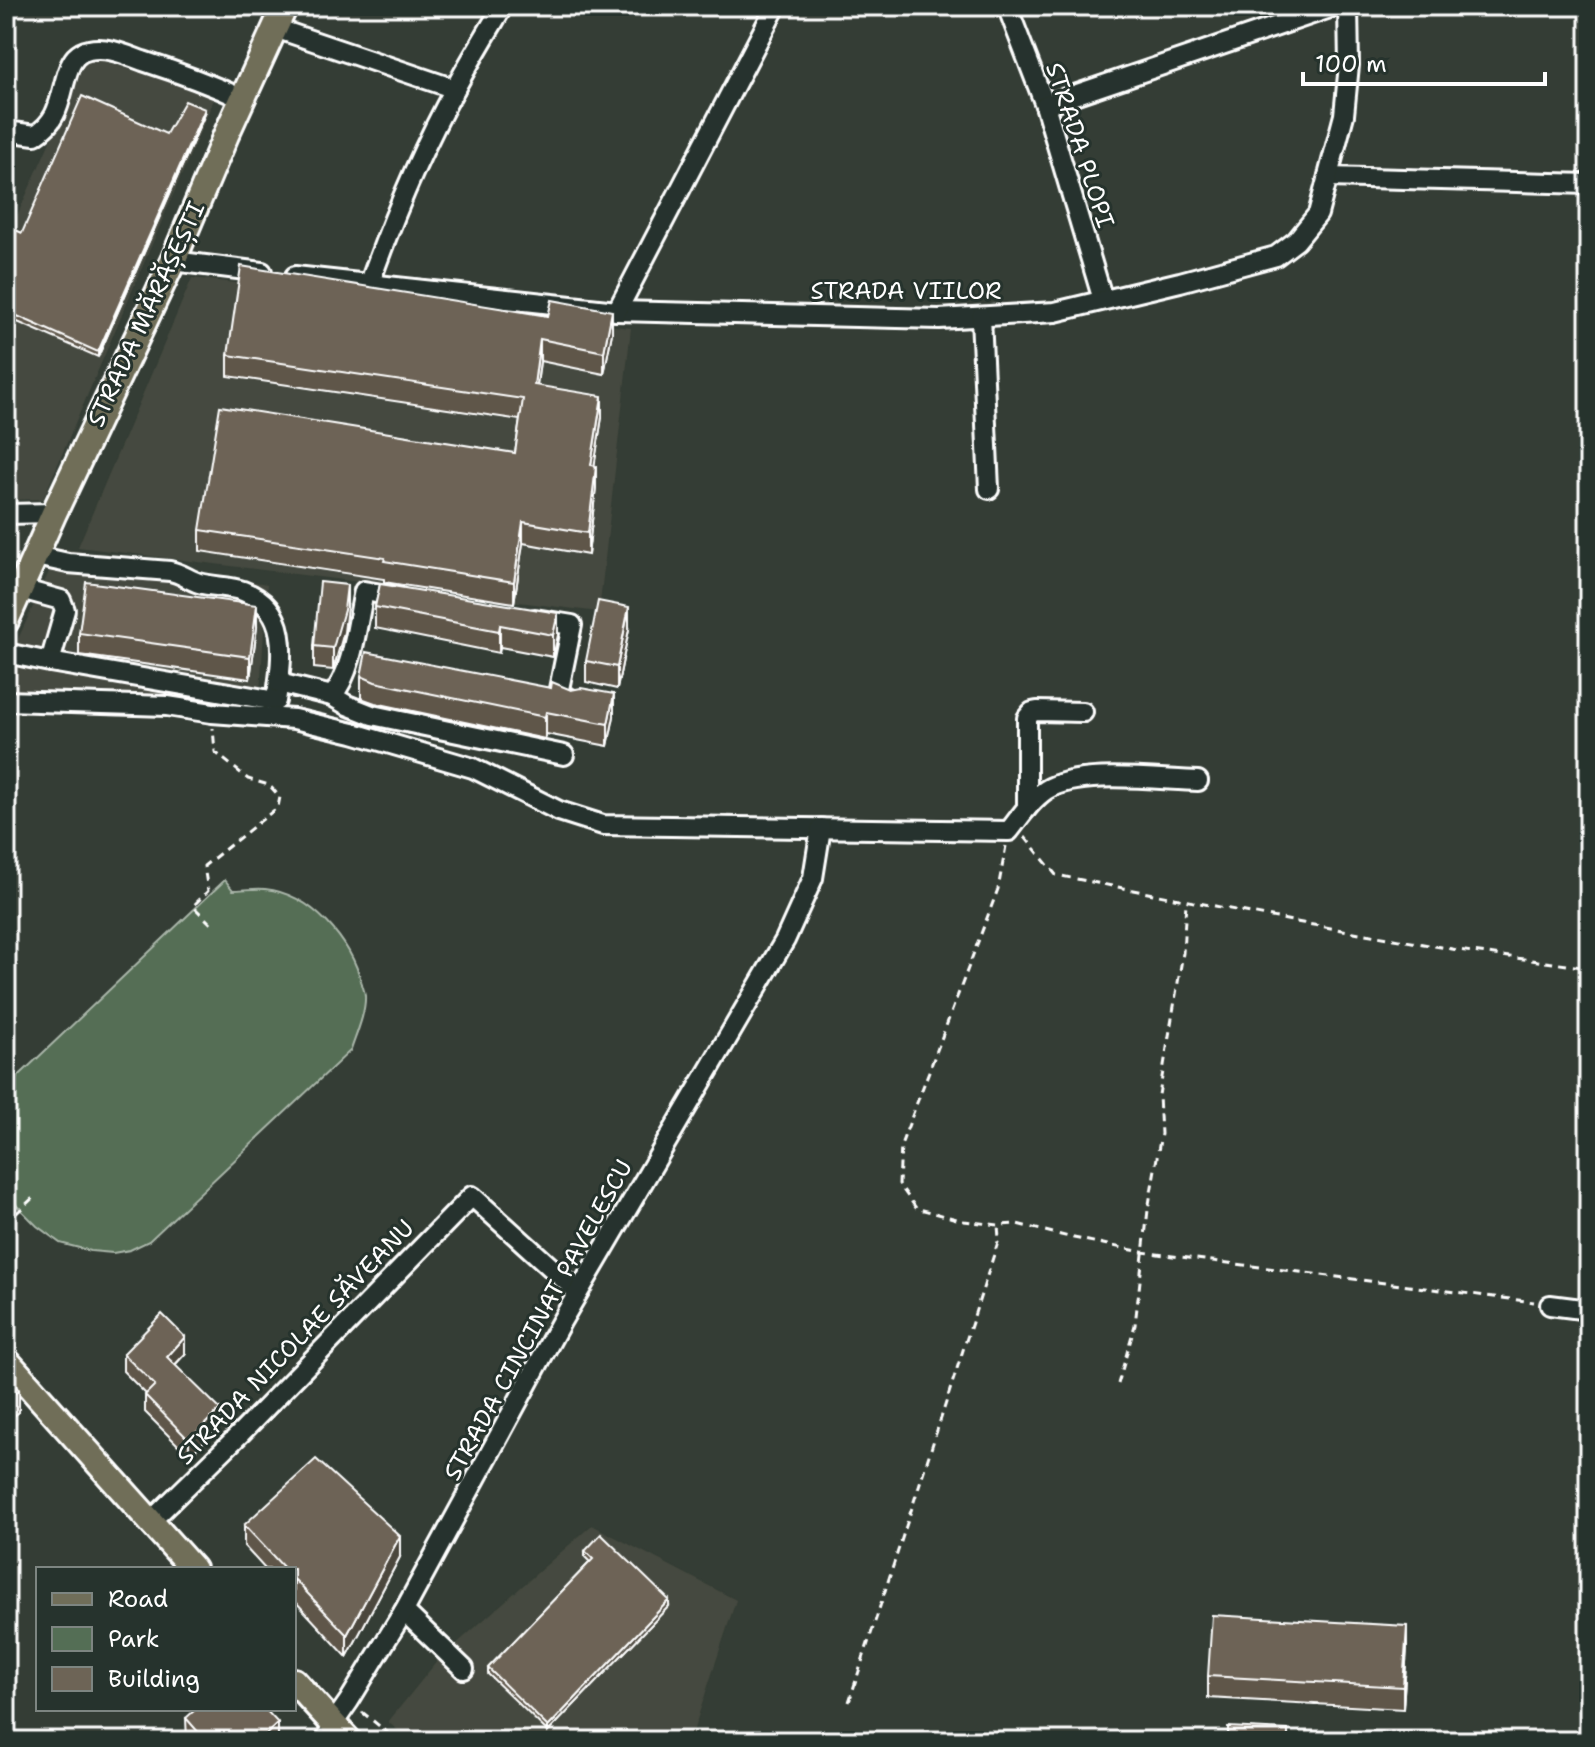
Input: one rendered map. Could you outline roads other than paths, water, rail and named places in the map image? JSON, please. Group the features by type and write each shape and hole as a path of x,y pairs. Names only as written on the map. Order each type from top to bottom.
{"main road":[{"name":"STRADA MĂRĂȘEȘTI","path":"6,621 173,261 280,17"},
{"path":"6,1360 191,1567"},
{"path":"296,1684 336,1735"}],"street":[{"path":"369,285 408,184 455,89 503,6"},
{"path":"617,311 776,6"},
{"name":"STRADA PLOPI","path":"1007,6 1045,105 1103,300"},
{"path":"1276,6 1284,24"},
{"path":"1045,105 1336,6"},
{"name":"STRADA VIILOR","path":"173,261 617,311 939,319 1055,312 1276,256 1296,241 1318,214 1344,115 1349,65 1348,6"},
{"path":"280,17 455,89"},
{"path":"6,131 35,135 47,128 55,116 69,67 76,55 89,50 108,49 200,80 243,99"},
{"path":"1328,177 1589,184"},
{"path":"981,317 989,489"},
{"path":"6,514 54,513"},
{"path":"36,556 68,563 179,572 197,583 242,590 254,596 265,603 274,616 281,636 276,700"},
{"path":"21,589 61,600 65,610 50,662"},
{"path":"332,696 347,670 364,591 423,601"},
{"path":"512,615 572,625 558,694 574,700"},
{"path":"6,653 276,700 294,719 473,768 559,811 603,825 1009,831 1044,791 1062,782 1092,777 1198,781"},
{"path":"6,701 167,706 212,713 276,700 332,696 372,715 564,755"},
{"path":"1027,808 1027,718 1037,711 1083,712"},
{"name":"STRADA CINCINAT PAVELESCU","path":"336,1735 349,1701 404,1611 578,1292 785,940 813,878 821,828"},
{"name":"STRADA NICOLAE SĂVEANU","path":"151,1521 472,1196 578,1292"},
{"path":"1550,1305 1589,1310"},
{"path":"404,1611 464,1669"}]}
